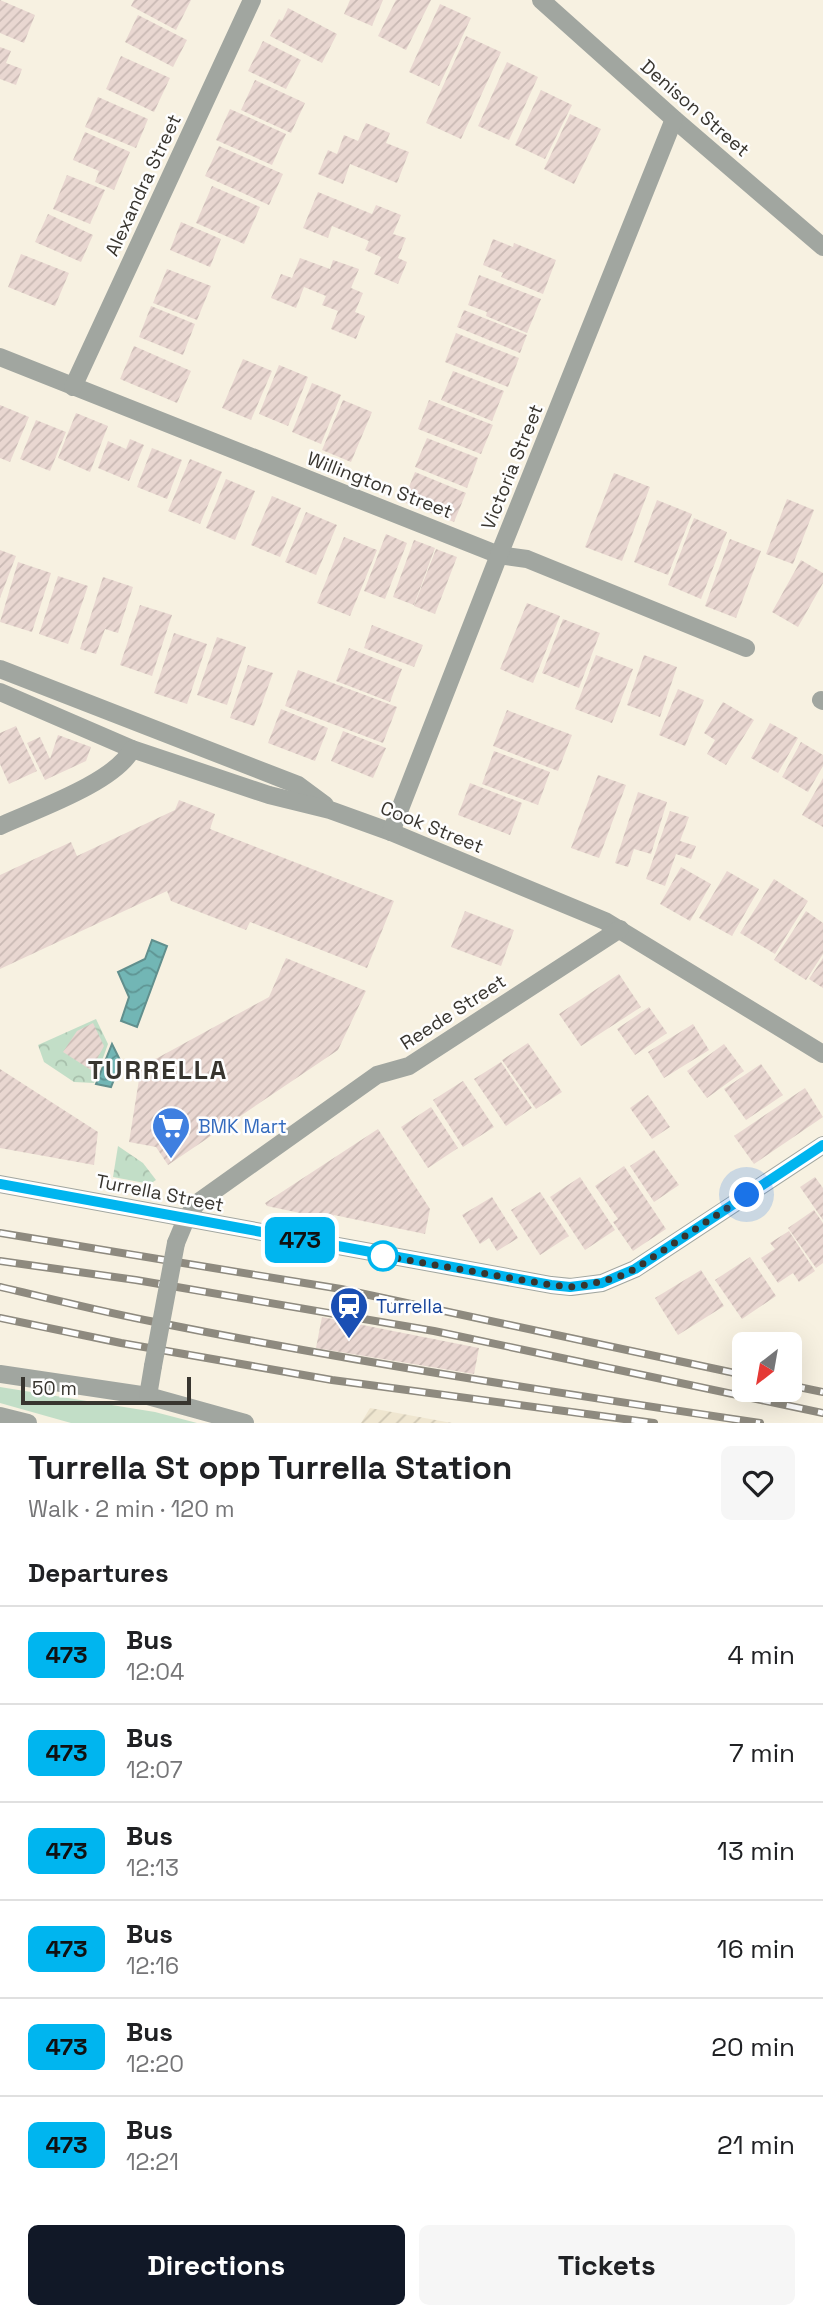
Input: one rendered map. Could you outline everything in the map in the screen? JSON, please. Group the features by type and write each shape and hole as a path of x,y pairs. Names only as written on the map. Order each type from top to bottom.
{"street":[{"name":"Alexandra Street","path":"73,387 252,0"},
{"name":"Denison Street","path":"541,0 823,247"},
{"name":"Victoria Street","path":"391,832 674,119"},
{"name":"Willington Street","path":"0,357 499,555 527,559 746,648"},
{"path":"0,669 299,785 330,810"},
{"name":"Cook Street","path":"0,692 132,749 269,795 330,810 391,832 620,929 823,1054"},
{"path":"0,826 92,784 126,760 132,749"},
{"name":"Reede Street","path":"148,1396 176,1243 186,1219 197,1203 377,1075 409,1066 620,929"},
{"name":"Turrella Street","path":"0,1184 531,1283 570,1287 602,1283 635,1269 820,1153"},
{"path":"0,1374 148,1396 245,1423"},
{"path":"0,1416 28,1423"}],"shaded area":[{"path":"370,1408 452,1423 361,1423"}],"green space":[{"path":"96,1019 108,1044 94,1083 74,1082 44,1062 38,1045"},
{"path":"118,1146 143,1163 156,1180 150,1184 113,1177"},
{"path":"0,1387 155,1412 197,1423 71,1423 0,1403"}],"water":[{"path":"152,940 167,946 137,1027 121,1021 129,997 118,972 145,959"},
{"path":"112,1044 121,1062 111,1087 96,1084"}],"building":[{"path":"0,0 35,15 24,43 0,33"},
{"path":"134,0 191,0 176,30 131,6"},
{"path":"350,0 383,0 372,26 344,14"},
{"path":"396,0 431,0 406,50 378,36"},
{"path":"440,4 471,18 439,86 409,72"},
{"path":"288,8 337,34 322,63 270,36"},
{"path":"138,15 187,40 173,67 125,42"},
{"path":"466,36 501,52 461,139 426,123"},
{"path":"263,41 301,60 286,89 248,71"},
{"path":"0,47 11,51 6,63 22,69 16,85 0,79"},
{"path":"121,56 170,78 154,112 106,89"},
{"path":"507,62 538,77 509,140 478,126"},
{"path":"255,80 305,103 291,133 241,110"},
{"path":"541,90 572,105 545,159 515,145"},
{"path":"98,97 148,119 136,148 85,127"},
{"path":"230,109 286,134 272,165 216,140"},
{"path":"570,114 601,129 574,184 544,169"},
{"path":"366,123 390,133 386,143 409,152 397,183 350,164 343,184 318,174 328,150 337,154 344,135 358,141"},
{"path":"85,132 130,152 114,190 95,182 99,171 73,160"},
{"path":"219,146 283,174 269,205 205,176"},
{"path":"67,175 105,190 90,224 53,209"},
{"path":"212,186 260,207 244,244 196,223"},
{"path":"318,192 372,214 376,205 401,215 393,234 406,238 398,258 407,262 398,284 374,274 381,257 365,250 369,241 332,226 328,238 303,228"},
{"path":"48,214 93,235 81,262 35,242"},
{"path":"181,222 221,239 210,267 170,250"},
{"path":"493,239 513,247 514,243 556,260 543,294 501,277 503,273 483,265"},
{"path":"21,254 69,273 55,306 8,287"},
{"path":"300,258 330,269 333,260 359,269 351,288 363,293 355,312 365,316 356,339 331,329 338,311 322,305 326,296 304,287 296,308 271,298 281,274 292,278"},
{"path":"167,269 211,286 197,320 153,303"},
{"path":"479,275 541,299 527,333 486,316 487,312 468,305"},
{"path":"151,306 195,324 183,355 139,337"},
{"path":"464,310 527,335 520,353 457,327"},
{"path":"456,333 519,358 508,387 445,362"},
{"path":"134,346 191,371 177,403 120,379"},
{"path":"243,359 272,371 251,420 222,408"},
{"path":"279,365 308,377 288,426 259,414"},
{"path":"453,371 504,391 492,421 441,400"},
{"path":"312,383 341,395 321,444 292,432"},
{"path":"343,400 372,412 351,462 322,450"},
{"path":"429,400 493,425 481,454 418,429"},
{"path":"0,405 29,417 10,462 0,458"},
{"path":"76,413 108,426 90,472 58,458"},
{"path":"36,420 66,432 50,471 20,459"},
{"path":"427,438 478,458 467,488 415,467"},
{"path":"130,439 144,445 129,481 98,468 108,441 126,449"},
{"path":"152,448 182,460 167,499 137,487"},
{"path":"190,459 222,472 200,524 168,511"},
{"path":"415,472 466,493 454,522 403,502"},
{"path":"614,473 650,487 622,561 585,547"},
{"path":"226,479 255,491 235,540 206,528"},
{"path":"272,496 301,508 280,557 251,545"},
{"path":"787,499 814,510 793,564 766,554"},
{"path":"657,500 692,514 668,575 634,562"},
{"path":"306,512 337,525 316,575 285,562"},
{"path":"694,518 727,532 701,599 668,585"},
{"path":"386,534 407,543 385,599 364,591"},
{"path":"344,537 377,550 350,616 317,603"},
{"path":"730,539 761,551 736,618 705,606"},
{"path":"414,540 435,548 414,605 393,597"},
{"path":"436,549 457,557 435,614 414,606"},
{"path":"0,550 16,556 0,598"},
{"path":"801,560 823,573 823,583 798,627 772,612"},
{"path":"18,562 51,573 32,632 0,622"},
{"path":"58,576 88,586 68,644 39,634"},
{"path":"103,577 133,587 118,633 105,629 96,654 80,649"},
{"path":"527,603 560,616 533,683 500,669"},
{"path":"140,605 172,615 152,676 120,665"},
{"path":"563,619 600,633 579,688 542,673"},
{"path":"372,625 423,645 414,667 364,648"},
{"path":"174,633 207,644 187,704 154,693"},
{"path":"217,637 246,647 227,705 197,695"},
{"path":"349,648 402,669 390,702 336,681"},
{"path":"596,655 633,669 612,723 575,709"},
{"path":"644,655 677,667 660,717 627,705"},
{"path":"248,665 273,673 254,726 230,718"},
{"path":"298,670 397,707 383,743 285,706"},
{"path":"678,689 704,700 685,746 659,735"},
{"path":"723,702 754,720 726,765 707,754 715,740 704,733"},
{"path":"281,709 328,728 315,761 268,743"},
{"path":"507,710 572,735 558,771 493,746"},
{"path":"770,723 798,738 778,773 751,758"},
{"path":"16,726 37,771 9,784 0,764 0,733"},
{"path":"343,731 386,748 373,778 331,761"},
{"path":"58,735 91,747 86,761 45,780 27,743 40,737 50,759"},
{"path":"801,742 823,755 823,766 808,792 782,777"},
{"path":"494,751 550,772 538,805 482,784"},
{"path":"598,775 626,785 599,858 571,848"},
{"path":"823,778 823,827 802,815"},
{"path":"470,783 522,803 510,835 458,815"},
{"path":"638,792 667,802 651,854 634,849 628,867 615,863"},
{"path":"179,800 215,814 210,829 394,901 367,968 250,922 246,930 171,901 167,891 0,969 0,875 71,842 77,856 175,810"},
{"path":"670,811 689,817 680,841 696,846 691,859 676,854 665,886 646,879"},
{"path":"681,867 711,884 690,921 660,904"},
{"path":"727,871 759,889 732,936 699,918"},
{"path":"774,879 808,901 775,954 740,933"},
{"path":"465,911 514,930 501,966 451,947"},
{"path":"806,911 823,923 823,954 806,980 774,960"},
{"path":"286,958 366,991 338,1050 168,1165 156,1147 129,1142 141,1067 269,997"},
{"path":"823,958 823,988 809,979"},
{"path":"619,974 641,1007 581,1046 559,1014"},
{"path":"649,1007 667,1033 635,1055 617,1029"},
{"path":"93,1023 104,1046 91,1070 63,1052 77,1031"},
{"path":"693,1024 709,1050 664,1078 648,1052"},
{"path":"528,1043 562,1092 536,1109 502,1060"},
{"path":"724,1044 744,1071 707,1098 687,1071"},
{"path":"501,1062 532,1108 506,1126 474,1079"},
{"path":"761,1064 783,1095 746,1120 724,1089"},
{"path":"0,1069 98,1132 94,1165 0,1148"},
{"path":"463,1081 494,1127 463,1147 433,1100"},
{"path":"805,1088 823,1117 754,1164 734,1136"},
{"path":"648,1095 670,1127 652,1139 630,1108"},
{"path":"431,1107 458,1148 428,1168 401,1127"},
{"path":"378,1129 430,1209 425,1234 334,1215 333,1220 267,1206 265,1203"},
{"path":"654,1150 679,1185 654,1202 630,1166"},
{"path":"624,1166 666,1229 633,1251 613,1222 618,1219 595,1186"},
{"path":"580,1177 615,1230 585,1250 550,1197"},
{"path":"815,1177 823,1188 823,1220 800,1187"},
{"path":"540,1192 569,1236 540,1255 511,1210"},
{"path":"492,1197 518,1238 497,1251 489,1238 480,1244 462,1215"},
{"path":"814,1210 823,1223 823,1263 816,1268 788,1228"},
{"path":"789,1231 815,1271 799,1282 793,1273 778,1283 761,1258 775,1249 770,1243"},
{"path":"750,1257 776,1296 742,1319 715,1280"},
{"path":"701,1270 724,1306 678,1335 655,1298"},
{"name":"Turrella","path":"322,1317 479,1348 474,1374 316,1348"}],"railway":[{"path":"0,1233 341,1289 732,1372"},
{"path":"0,1261 136,1280 434,1331 823,1413"},
{"path":"0,1287 136,1318 381,1364 760,1423"},
{"path":"0,1318 121,1343 332,1380 654,1423"},
{"path":"802,1388 823,1392"}],"bus line":[{"name":"473","path":"0,1184 531,1283 570,1287 602,1283 635,1269 823,1145"}],"place":[{"name":"BMK Mart","path":"171,1160"},
{"name":"Turrella","path":"349,1340"}],"district":[{"name":"TURRELLA","path":"158,1070"}],"route":[{"path":"383,1256 378,1255 551,1285 570,1287 602,1283 635,1269 747,1195"}]}
